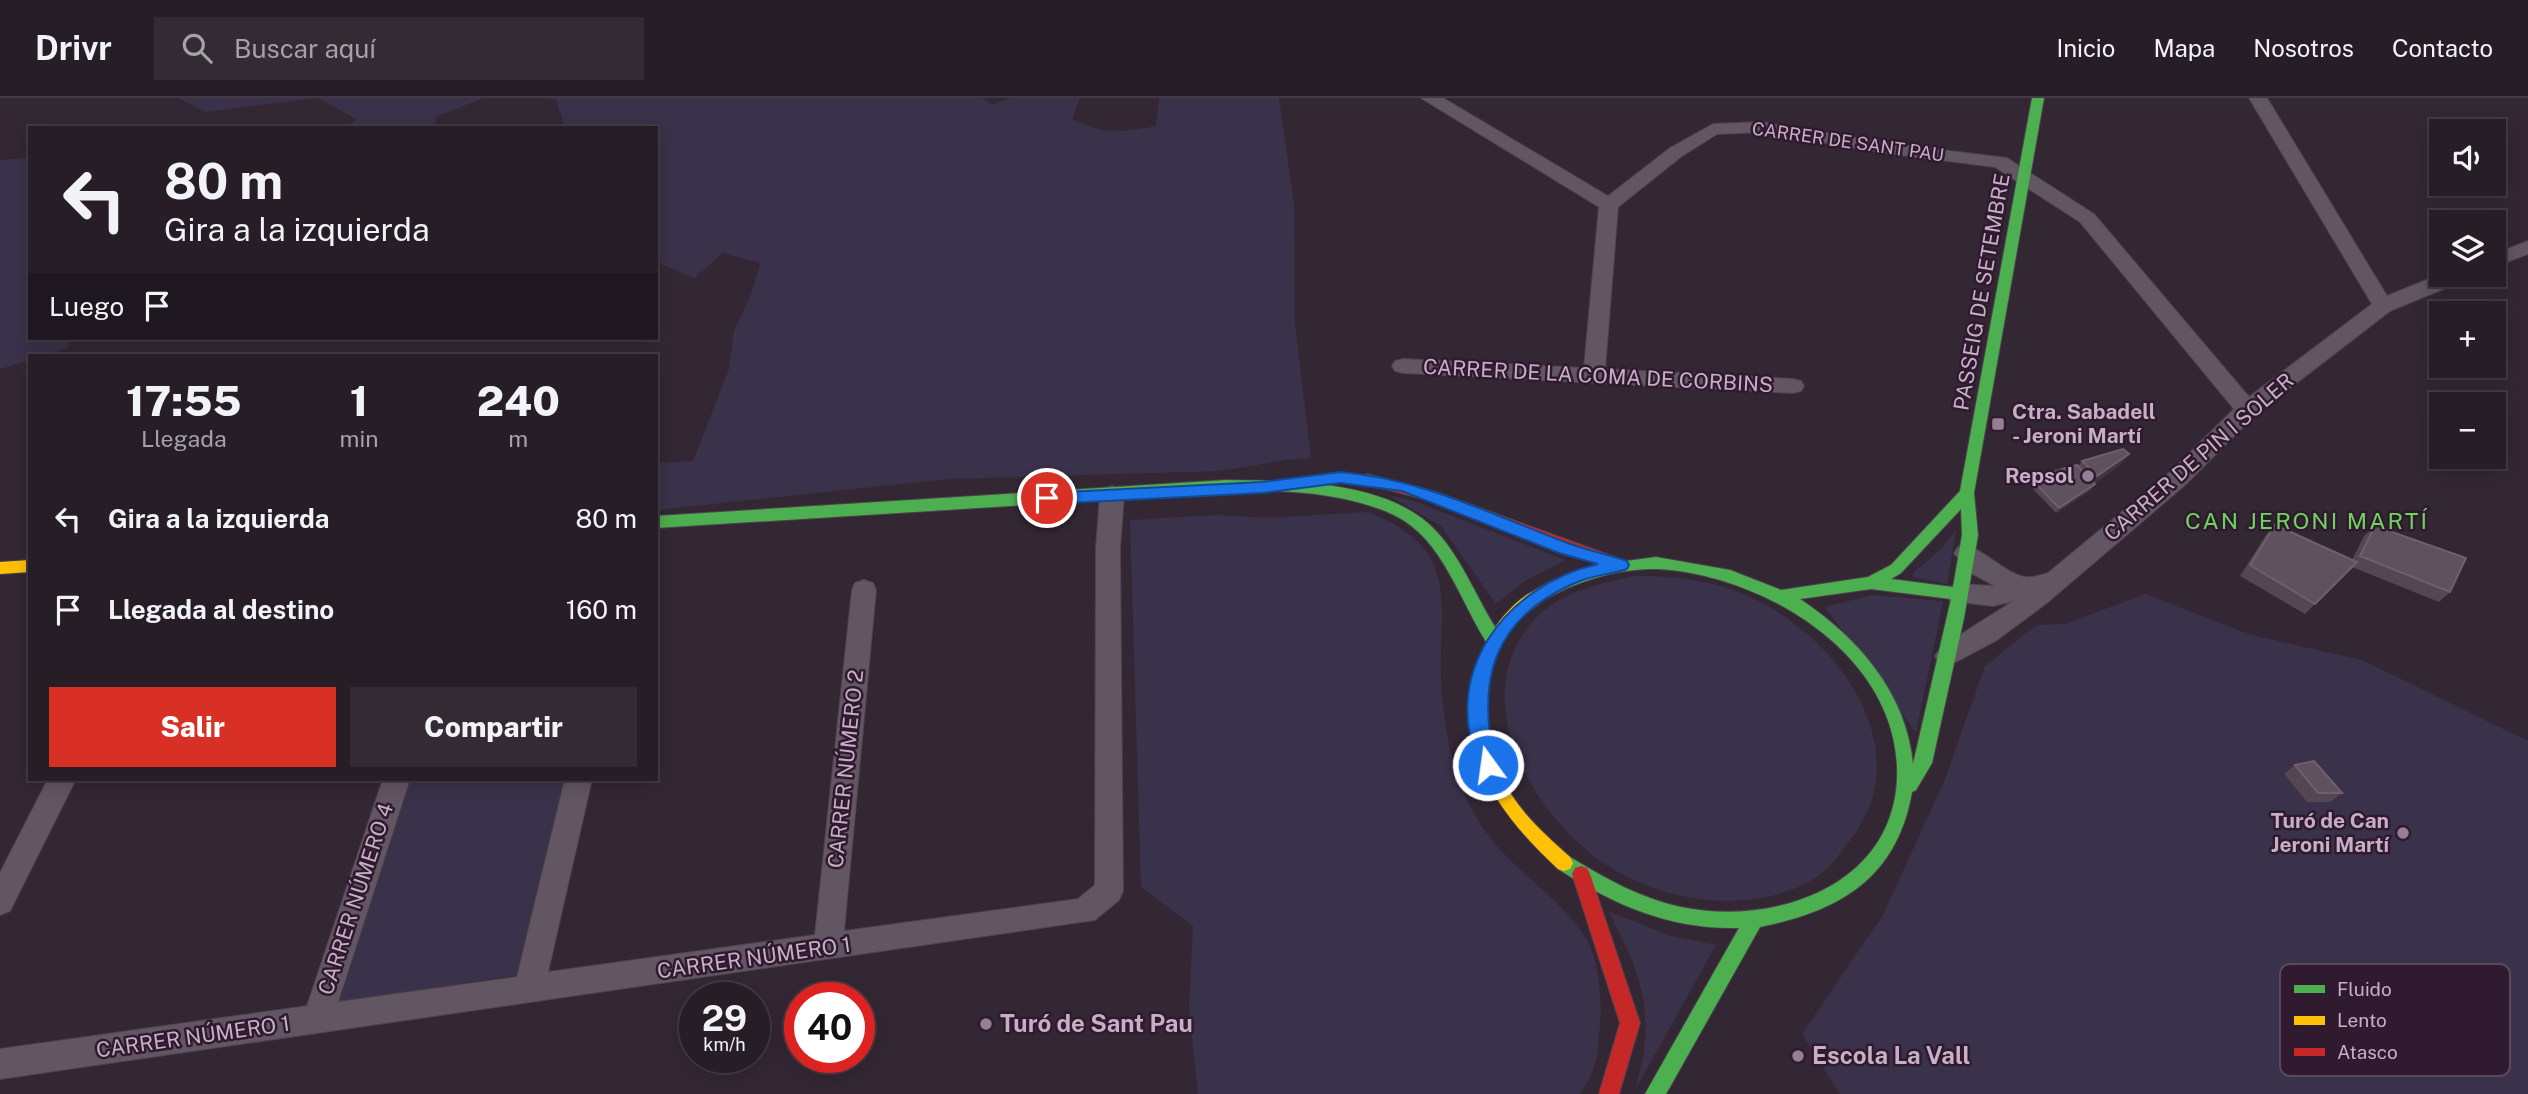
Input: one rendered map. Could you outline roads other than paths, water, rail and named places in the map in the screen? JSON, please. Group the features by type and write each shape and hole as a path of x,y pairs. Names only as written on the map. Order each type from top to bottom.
{"street":[{"path":"1430,98 1609,205 1594,376"},
{"name":"PASSEIG DE SETEMBRE","path":"1905,794 1923,763 1948,656 1970,535 1967,493 2038,98"},
{"path":"2258,98 2383,306"},
{"name":"CARRER DE SANT PAU","path":"1609,205 1676,152 1713,129 1762,127 1885,148 2000,162 2087,218 2247,410"},
{"path":"2506,256 2528,247"},
{"name":"CARRER DE PIN I SOLER","path":"1948,656 1987,633 2040,585 2177,479 2247,410 2383,306 2429,287"},
{"name":"CARRER DE LA COMA DE CORBINS","path":"1403,366 1793,386"},
{"path":"658,522 1262,488 1340,477 1405,486 1565,548 1621,565"},
{"path":"1262,488 1340,493 1399,510 1426,527 1442,549 1484,630 1495,641"},
{"path":"1871,583 1896,569 1967,493"},
{"name":"CARRER NÚMERO 1","path":"0,1064 1085,911 1109,891 1108,548 1112,495"},
{"path":"1966,553 1975,564 1995,577 2040,585"},
{"path":"1656,563 1710,569 1780,596 1813,616 1843,640 1880,687 1902,740 1905,794 1890,840 1858,878 1811,906 1754,919 1716,920 1664,911 1626,899 1581,874 1544,846 1523,824 1499,789 1480,741 1477,705 1482,672 1495,641 1518,611 1550,587 1579,575 1621,565 1656,563"},
{"path":"0,568 28,566"},
{"path":"1780,596 1871,583 1959,594"},
{"name":"CARRER DE PIN I SOLER","path":"1959,594 1993,596 2040,585"},
{"name":"CARRER NÚMERO 2","path":"828,947 863,590"},
{"path":"0,902 61,781"},
{"name":"CARRER NÚMERO 4","path":"317,1020 395,781"},
{"path":"529,990 578,781"},
{"path":"1581,874 1630,1023 1622,1058 1609,1094"},
{"path":"1658,1090 1754,919"}],"place":[{"name":"Ctra. Sabadell - Jeroni Martí","path":"1998,424"},
{"name":"Repsol","path":"2088,476"},
{"name":"Turó de Can Jeroni Martí","path":"2403,833"},
{"name":"Turó de Sant Pau","path":"986,1024"},
{"name":"Escola La Vall","path":"1798,1056"}],"district":[{"name":"CAN JERONI MARTÍ","path":"2307,521"}]}
